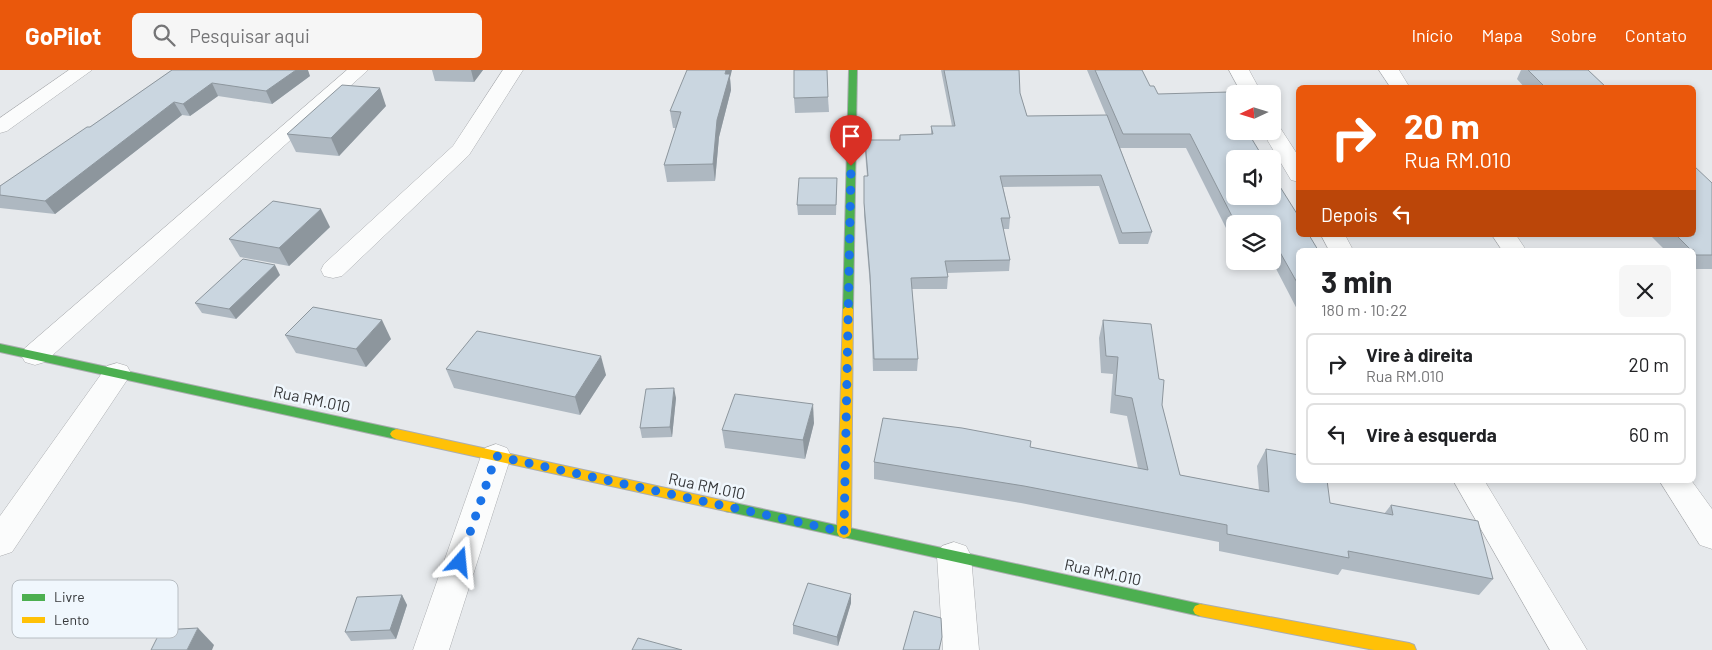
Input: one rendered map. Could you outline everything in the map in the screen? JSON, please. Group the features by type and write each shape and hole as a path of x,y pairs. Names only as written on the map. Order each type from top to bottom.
{"street":[{"path":"0,127 82,70"},
{"path":"35,355 358,70"},
{"path":"333,270 461,150 513,70"},
{"path":"844,532 853,70"},
{"path":"1239,70 1247,85"},
{"path":"1389,70 1399,85"},
{"path":"1278,140 1296,171"},
{"path":"1334,237 1341,248"},
{"path":"1505,237 1513,248"},
{"name":"Rua RM.010","path":"0,348 1210,612 1408,650"},
{"path":"0,542 116,373"},
{"path":"431,650 496,456"},
{"path":"1470,483 1569,650"},
{"path":"1676,483 1712,535"},
{"path":"954,556 961,650"}],"building":[{"path":"172,70 296,70 266,91 212,83 183,104 174,102 45,201 0,195 0,186"},
{"path":"687,70 726,70 725,74 730,74 717,120 713,164 664,165 681,112 670,111"},
{"path":"794,70 827,70 828,97 794,98"},
{"path":"944,70 1019,70 1020,93 1027,116 1107,115 1152,232 1122,233 1101,175 1000,176 1010,218 1001,218 1010,260 945,261 948,277 911,278 918,359 874,359 864,203 864,176 868,176 865,140 900,140 900,135 933,134 931,126 955,126"},
{"path":"1095,70 1142,70 1150,86 1154,86 1158,94 1226,92 1226,140 1252,140 1259,150 1226,150 1226,204 1190,134 1123,134"},
{"path":"1528,70 1588,70 1604,85 1543,85"},
{"path":"342,85 380,88 331,138 287,134"},
{"path":"1696,168 1712,183 1712,255 1696,255 1696,248 1689,248 1678,237 1696,237"},
{"path":"799,178 837,178 836,205 797,205"},
{"path":"1281,188 1296,212 1296,237 1310,237 1317,248 1296,248 1296,281 1281,254 1281,215 1231,215 1226,205 1281,205"},
{"path":"273,201 321,209 279,248 229,239"},
{"path":"243,259 275,265 229,309 195,303"},
{"path":"313,307 382,320 356,349 285,335"},
{"path":"1103,320 1151,324 1159,379 1164,380 1162,405 1180,475 1269,492 1266,449 1296,454 1296,483 1327,483 1330,503 1393,515 1391,505 1478,521 1493,579 1348,551 1349,558 1227,534 1227,525 1024,486 874,462 883,418 962,428 1031,441 1030,447 1148,470 1132,398 1115,395 1118,357 1106,356"},
{"path":"477,331 601,356 575,397 446,369"},
{"path":"674,388 670,427 640,428 646,389"},
{"path":"735,394 813,404 803,440 722,430"},
{"path":"808,583 851,594 837,637 793,625"},
{"path":"402,595 390,630 345,632 357,597"},
{"path":"914,611 941,618 942,637 939,650 903,650"},
{"path":"198,628 187,650 151,650 157,638 178,638 178,629"},
{"path":"638,638 682,650 632,650"}],"traffic: fast":[{"path":"848,309 853,70"},
{"path":"0,348 396,434"},
{"path":"730,507 1200,610"}],"traffic: slow":[{"path":"844,532 848,309"},
{"path":"396,434 730,507"},
{"path":"1200,610 1409,650"}],"route":[{"path":"460,562 496,456 844,532 851,166"}]}
